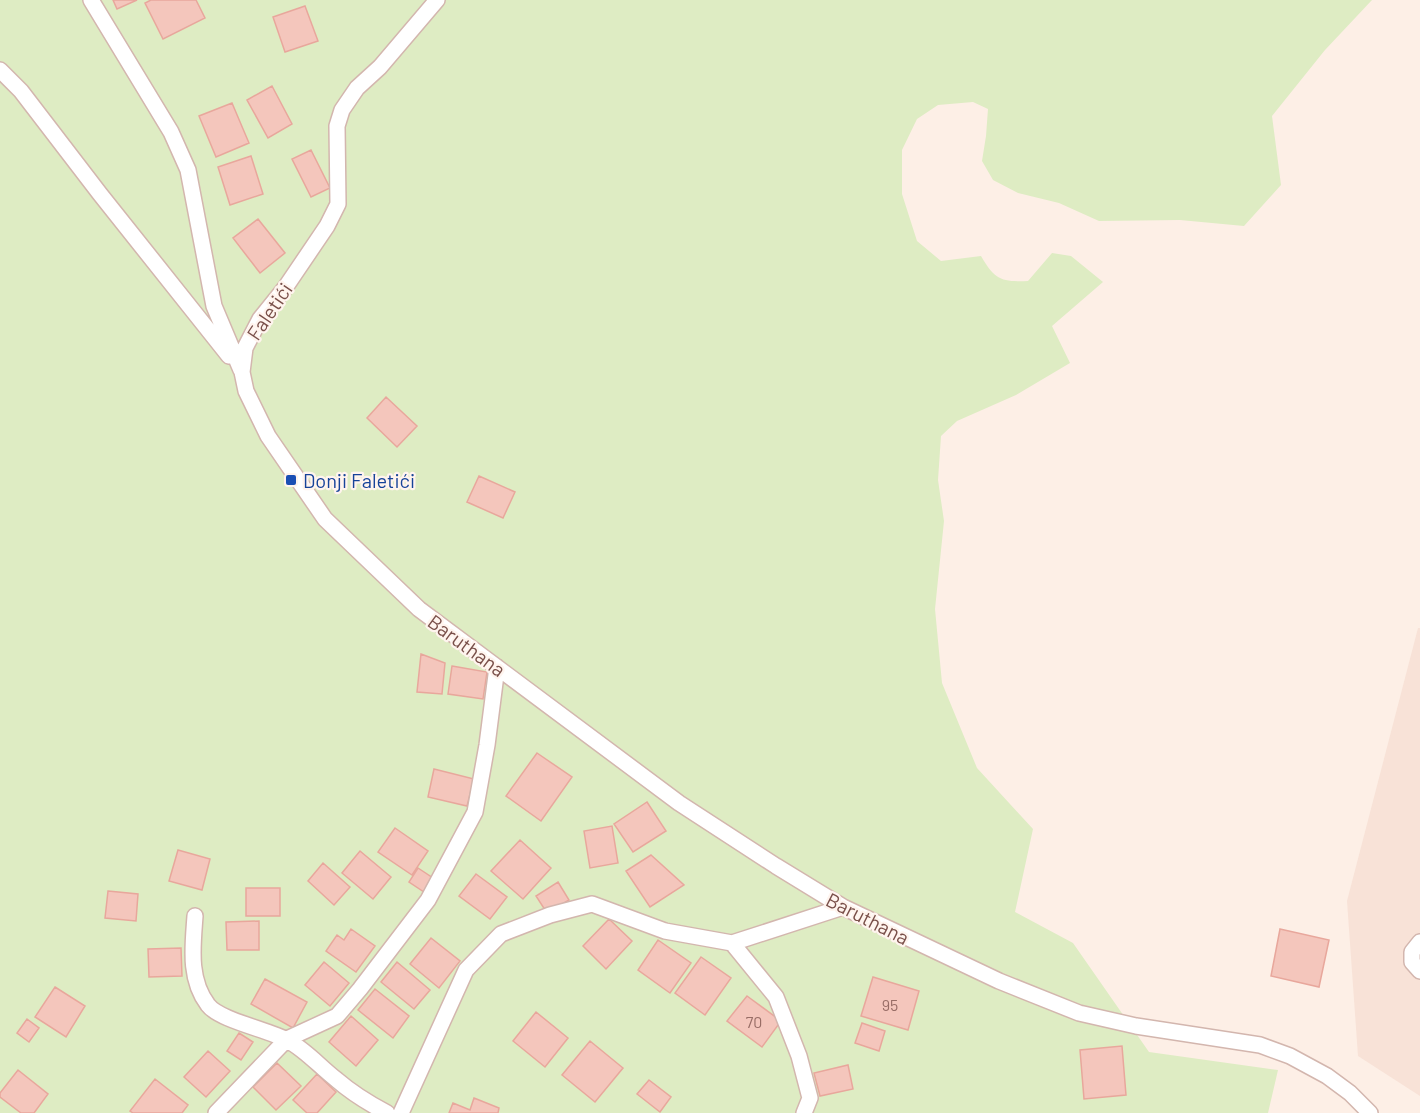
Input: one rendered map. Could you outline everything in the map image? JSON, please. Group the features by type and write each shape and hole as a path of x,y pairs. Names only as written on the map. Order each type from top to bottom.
{"street":[{"path":"91,0 171,132 188,170 214,306 242,372"},
{"name":"Faletići","path":"419,609 325,519 268,436 246,391 242,372 244,348 260,319 285,288 327,226 338,204 337,126 342,110 357,88 380,67 437,0"},
{"path":"0,70 21,91 242,372"},
{"name":"Baruthana","path":"419,609 679,803 843,907 999,981 1079,1013 1136,1026 1260,1045 1290,1056 1327,1076 1350,1093 1370,1113"},
{"path":"216,1113 287,1039 337,1016 428,900 475,812 487,746 497,667"},
{"path":"401,1113 466,970 501,934 550,915 592,904 665,931 732,943 843,907"},
{"path":"195,916 192,959 196,982 208,1006 235,1021 287,1039 338,1081 387,1113"},
{"path":"1420,942 1412,952 1412,962 1420,971"},
{"path":"732,943 776,997 799,1056 816,1113"},
{"path":"804,1113 810,1098"}],"shaded area":[{"path":"1418,628 1420,628 1420,1096 1358,1056 1347,901"}],"green space":[{"path":"0,0 1372,0 1325,50 1272,116 1281,185 1244,226 1180,220 1099,221 1059,203 1018,193 993,180 982,161 988,109 973,102 938,105 917,119 902,150 902,194 917,241 941,261 981,256 990,270 1000,278 1011,281 1028,281 1052,253 1071,256 1103,282 1052,326 1070,363 1016,395 957,421 941,436 938,480 944,521 935,609 942,683 977,768 1033,829 1015,912 1073,943 1149,1052 1278,1070 1268,1113 0,1113"}],"building":[{"path":"113,0 137,0 117,9"},
{"path":"151,0 196,0 205,18 163,39 145,3"},
{"path":"305,6 318,41 285,52 273,17"},
{"path":"272,86 292,124 268,138 247,100"},
{"path":"232,103 249,143 216,157 199,116"},
{"path":"311,150 330,188 311,197 292,159"},
{"path":"251,156 263,194 230,205 218,167"},
{"path":"258,219 285,253 260,273 233,238"},
{"path":"386,397 417,426 397,447 367,418"},
{"path":"479,476 515,492 503,518 467,502"},
{"path":"421,654 445,663 442,694 417,692"},
{"path":"452,666 487,672 483,699 448,694"},
{"path":"537,753 572,777 541,821 506,796"},
{"path":"434,769 474,779 467,806 428,797"},
{"path":"647,802 666,831 633,852 614,824"},
{"path":"612,826 618,863 590,868 584,831"},
{"path":"395,828 428,851 412,875 378,852"},
{"path":"520,840 551,868 523,899 491,871"},
{"path":"178,850 210,859 202,890 169,881"},
{"path":"360,851 391,877 373,899 342,873"},
{"path":"651,855 684,885 650,907 626,871"},
{"path":"323,863 350,887 334,905 308,881"},
{"path":"418,868 433,878 424,892 409,882"},
{"path":"476,874 507,897 490,919 459,896"},
{"path":"558,882 569,900 547,913 536,896"},
{"path":"246,888 280,888 280,916 246,916"},
{"path":"108,891 138,894 136,921 105,918"},
{"path":"609,919 632,941 606,969 583,946"},
{"path":"259,921 259,950 227,950 226,922"},
{"path":"351,929 375,946 356,972 326,951 337,935 344,940"},
{"path":"1280,929 1329,940 1319,987 1271,976"},
{"path":"431,938 460,961 439,988 410,964"},
{"path":"658,940 691,963 670,993 638,970"},
{"path":"181,948 182,976 149,977 148,949"},
{"path":"701,957 731,978 705,1015 675,993"},
{"path":"324,962 349,983 330,1006 305,985"},
{"path":"397,962 430,990 414,1009 381,982"},
{"path":"873,977 919,991 908,1030 861,1016"},
{"path":"265,979 307,1002 293,1028 251,1004"},
{"path":"55,987 85,1006 66,1037 35,1017"},
{"path":"375,989 409,1016 393,1038 358,1010"},
{"path":"747,996 781,1021 762,1047 727,1021"},
{"path":"536,1012 568,1038 545,1067 513,1041"},
{"path":"351,1016 378,1040 356,1066 329,1042"},
{"path":"27,1019 39,1028 29,1042 17,1033"},
{"path":"862,1023 885,1031 879,1051 855,1043"},
{"path":"239,1033 253,1042 241,1060 227,1051"},
{"path":"590,1041 623,1068 595,1102 562,1075"},
{"path":"1122,1046 1126,1095 1084,1099 1080,1050"},
{"path":"208,1051 230,1071 206,1097 184,1077"},
{"path":"277,1063 301,1086 276,1110 253,1087"},
{"path":"848,1065 853,1089 820,1096 814,1073"},
{"path":"18,1070 48,1094 34,1113 21,1113 0,1097 0,1093"},
{"path":"317,1074 336,1092 317,1113 307,1113 293,1100"},
{"path":"155,1079 188,1105 182,1113 133,1113 130,1111"},
{"path":"649,1080 671,1097 660,1112 637,1094"},
{"path":"474,1098 499,1108 498,1113 449,1113 453,1103 470,1110"}],"place":[{"name":"Donji Faletići","path":"291,480"}]}
